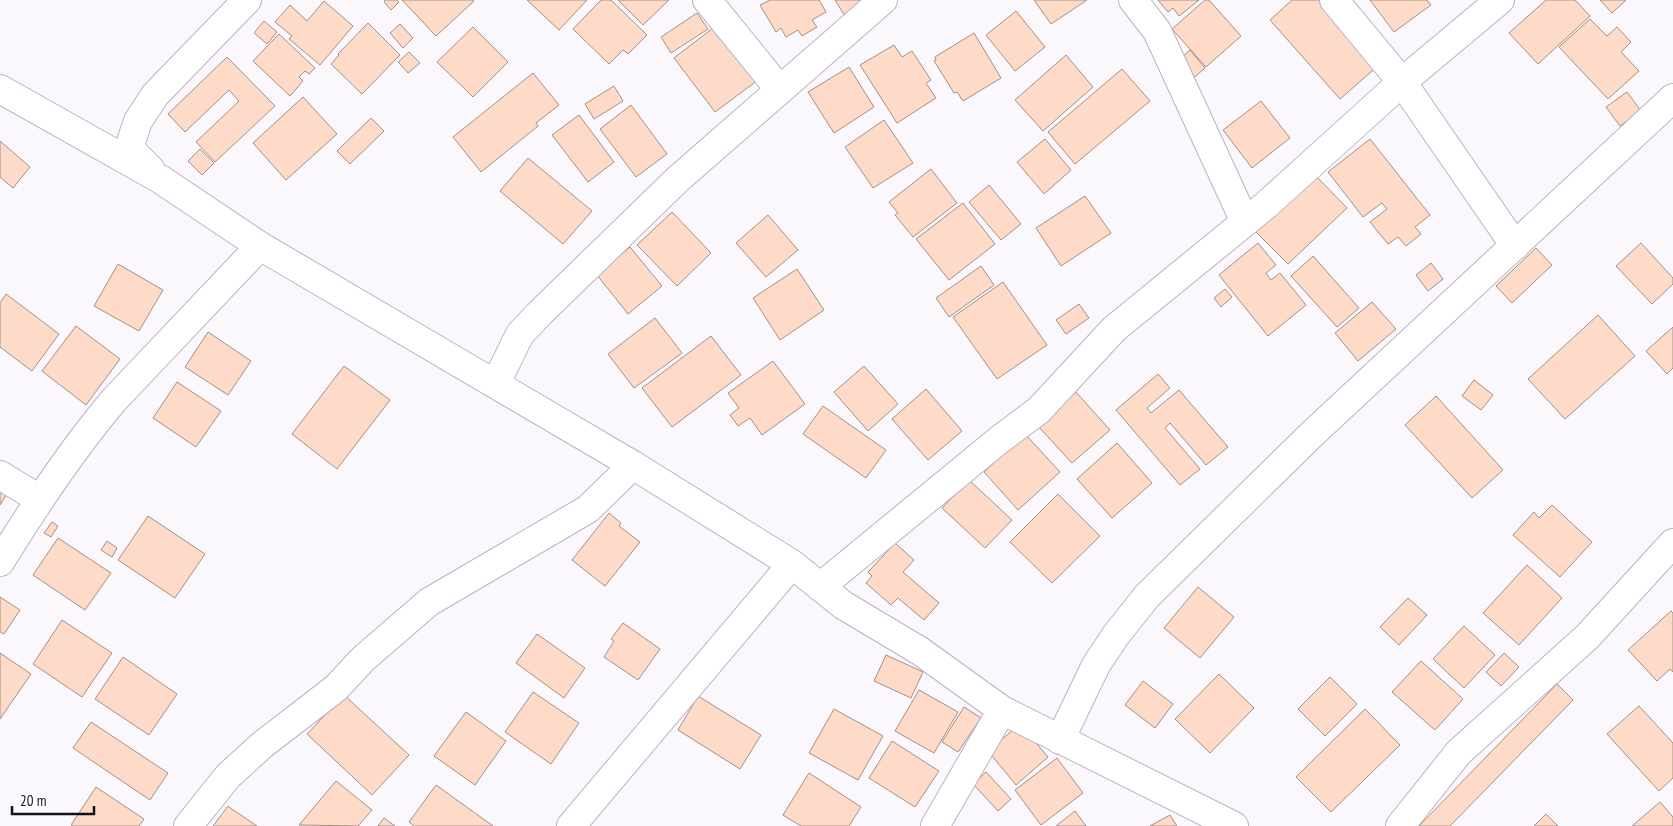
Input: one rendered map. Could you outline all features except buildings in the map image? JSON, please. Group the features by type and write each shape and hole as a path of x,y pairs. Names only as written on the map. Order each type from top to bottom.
{"street":[{"path":"160,179 129,148 138,121 155,94 246,0"},
{"path":"707,0 780,90"},
{"path":"496,383 520,334 540,313 678,179 883,0"},
{"path":"1133,0 1157,31 1245,222"},
{"path":"1334,0 1402,82 1515,246"},
{"path":"820,587 999,440 1039,410 1114,329 1266,205 1402,82 1500,0"},
{"path":"0,89 160,179 260,246 633,464 792,564 842,604 920,651 1002,710 1234,826"},
{"path":"1060,740 1096,665 1146,596 1311,435 1515,246 1670,106"},
{"path":"0,562 39,499 94,424 114,400 260,246"},
{"path":"188,826 228,776 262,745 336,688 363,659 429,602 588,509 633,464"},
{"path":"0,476 39,499"},
{"path":"1400,826 1459,752 1587,638 1673,543"},
{"path":"571,826 792,564"},
{"path":"935,826 1002,710"}]}
